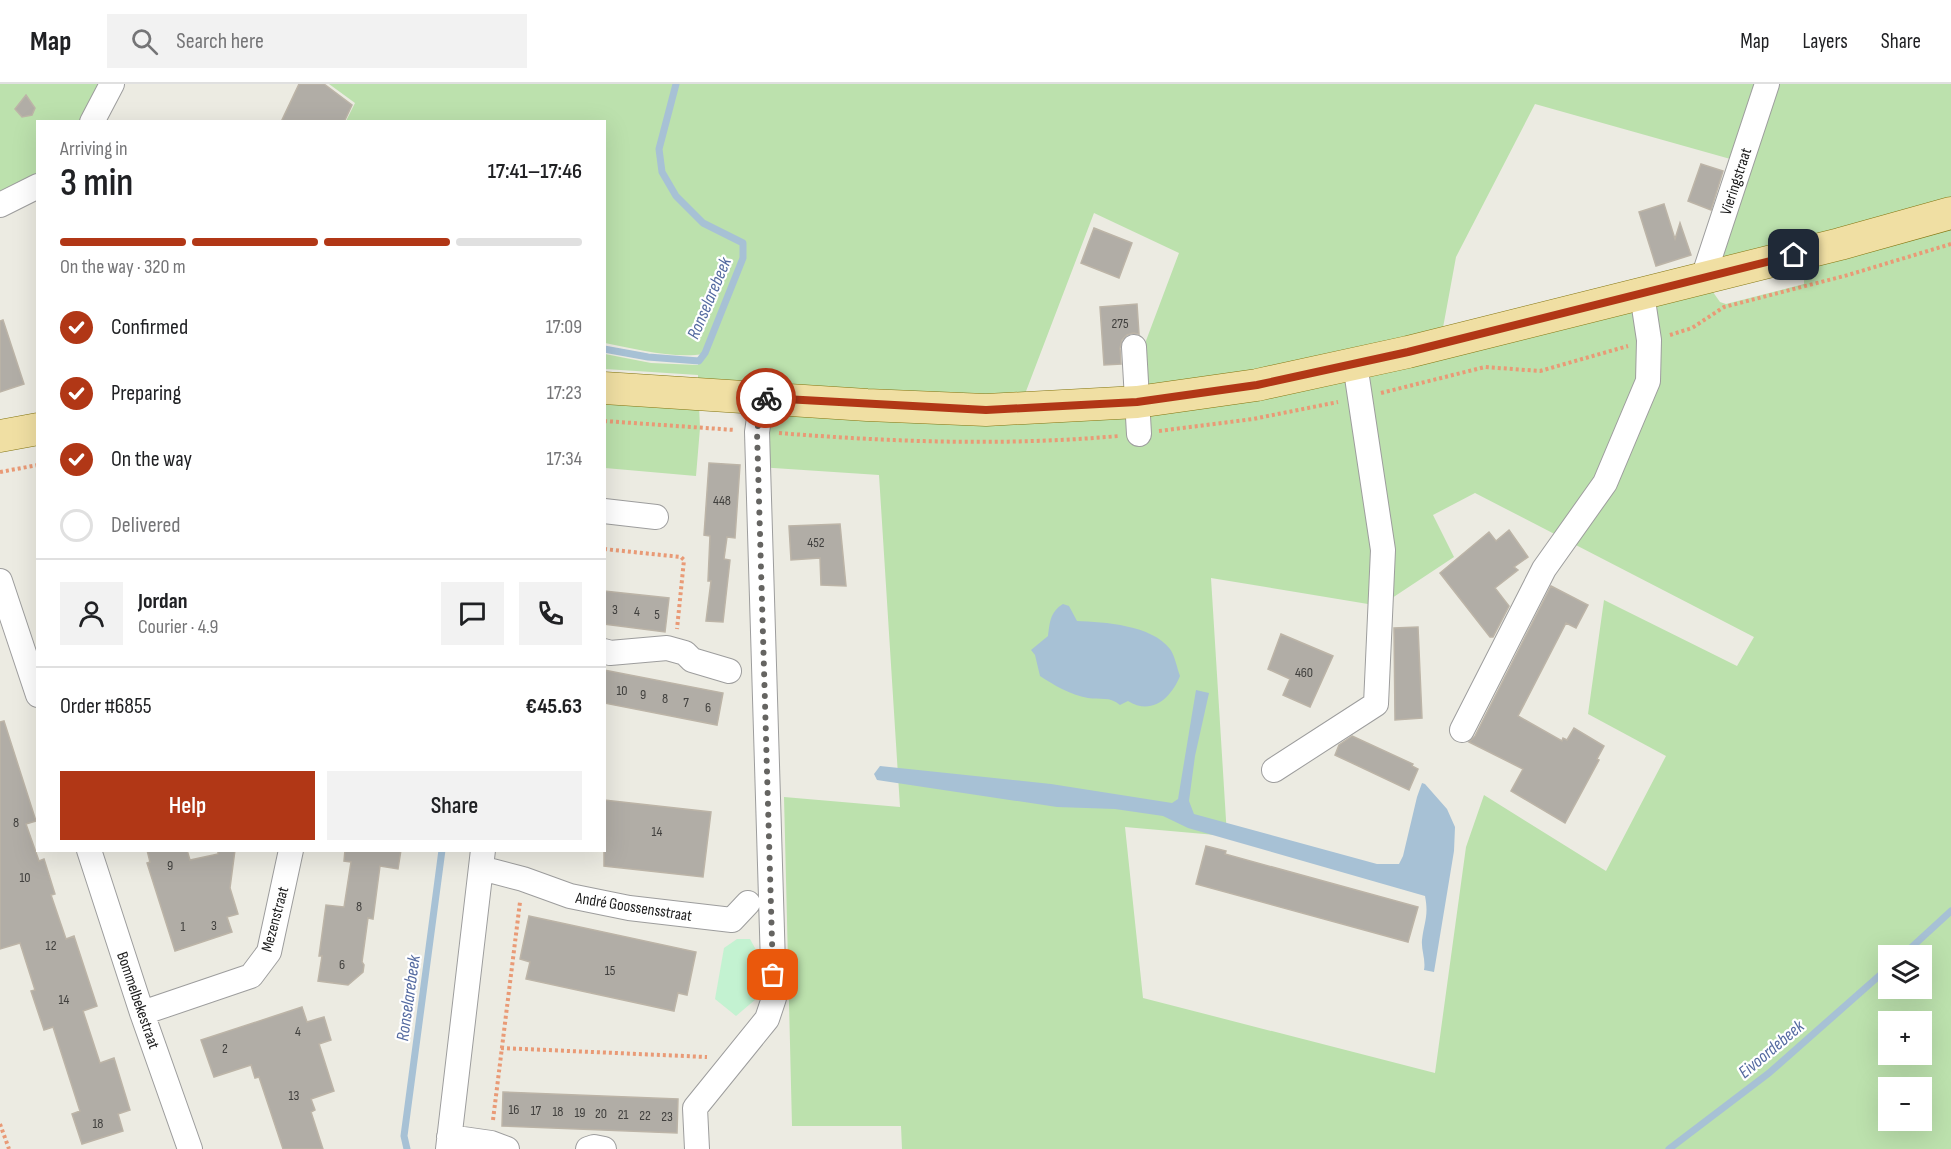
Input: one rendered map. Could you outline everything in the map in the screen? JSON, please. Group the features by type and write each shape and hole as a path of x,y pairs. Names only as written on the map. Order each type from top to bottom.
{"main road":[{"path":"606,388 986,410 1137,402 1257,385 1355,364 1642,294 1951,213"},
{"path":"0,436 36,429"}],"street":[{"path":"93,120 112,84"},
{"name":"Vieringstraat","path":"1703,278 1767,84"},
{"path":"0,205 36,187"},
{"path":"1462,730 1544,568 1605,483 1648,381 1649,340 1642,294"},
{"path":"1134,347 1139,434"},
{"path":"1274,770 1376,704 1383,550 1355,364"},
{"path":"697,1149 695,1108 767,1019 774,998 757,432 762,398"},
{"path":"606,511 656,517"},
{"path":"0,581 36,689"},
{"path":"606,652 667,648 685,653 692,660 729,671"},
{"name":"Bommelbekestraat","path":"90,852 142,1013 190,1149"},
{"name":"Mezenstraat","path":"142,1013 251,976 268,952 291,852"},
{"name":"André Goossensstraat","path":"499,1146 448,1143 482,859 523,879 570,896 628,908 732,920 748,903"},
{"path":"588,1149 604,1149"}],"path":[{"path":"0,472 36,465"},
{"path":"606,549 681,557 684,560 675,650"},
{"path":"499,1146 501,1048 523,879"},
{"path":"501,1048 735,1059"},
{"path":"0,1124 9,1149"}],"green space":[{"path":"0,84 112,84 93,120 36,120 36,187 0,205"},
{"path":"329,84 1951,84 1951,213 1703,278 1720,302 1726,304 1804,284 1804,264 1951,226 1951,1149 902,1149 901,1126 792,1126 784,797 900,807 879,475 757,467 761,398 698,394 698,375 606,369 606,354 651,363 698,365 704,354 667,354 606,343 606,120 346,120 355,103","holes":["1535,104 1741,162 1703,278 1440,344 1456,257","1094,213 1179,253 1135,370 1136,402 1020,407","1475,493 1754,637 1737,666 1604,600 1588,714 1666,756 1606,871 1484,795 1466,847 1435,1073 1143,998 1125,827 1227,836 1211,578 1380,606 1454,557 1433,515"]},
{"path":"606,399 699,406 700,428 696,476 606,468"},
{"path":"737,939 750,939 761,959 756,999 736,1016 715,999 724,948"}],"water":[{"path":"1063,604 1069,606 1077,621 1127,626 1162,641 1172,652 1180,676 1166,698 1145,707 1128,701 1120,705 1109,699 1075,695 1040,676 1035,655 1031,650 1048,636 1053,614"},
{"path":"1196,690 1209,693 1195,756 1189,801 1194,814 1377,864 1399,864 1422,783 1447,809 1455,827 1454,851 1434,972 1424,970 1422,944 1426,914 1425,896 1188,828 1163,816 1115,809 1057,807 877,780 874,774 880,766 1051,784 1172,803 1178,799"}],"building":[{"path":"299,84 324,84 352,105 345,120 282,120"},
{"path":"26,95 35,108 32,115 22,117 15,109"},
{"path":"1701,164 1723,171 1711,210 1688,201"},
{"path":"1664,204 1675,239 1680,223 1691,255 1656,266 1639,212"},
{"path":"1094,228 1132,243 1119,278 1081,263"},
{"path":"1137,304 1139,334 1127,335 1122,340 1121,364 1104,365 1100,307"},
{"path":"3,320 24,384 0,392 0,321"},
{"path":"709,463 740,465 735,538 727,537 724,559 730,560 723,622 706,621 711,581 708,581 710,536 704,535"},
{"path":"840,524 846,586 821,585 820,558 791,560 789,526"},
{"path":"1509,530 1528,557 1514,567 1518,570 1495,588 1509,606 1493,637 1490,637 1440,573 1489,532 1496,541"},
{"path":"1551,586 1588,605 1576,628 1566,623 1518,716 1562,741 1563,738 1567,740 1574,728 1604,746 1597,759 1599,760 1565,823 1511,791 1523,769 1469,742 1475,736"},
{"path":"606,591 669,598 665,632 606,624"},
{"path":"1418,627 1422,718 1395,720 1394,628"},
{"path":"1281,634 1333,656 1310,707 1283,695 1290,679 1268,669"},
{"path":"606,670 723,693 717,725 606,703"},
{"path":"4,721 36,821 26,824 39,861 44,859 55,894 51,895 66,939 74,936 97,1006 83,1011 100,1063 114,1058 130,1110 118,1114 123,1131 82,1144 72,1114 80,1111 53,1027 44,1030 31,991 35,990 20,943 0,949 0,722"},
{"path":"1352,736 1413,764 1412,766 1418,769 1409,790 1335,755 1339,745"},
{"path":"606,800 711,812 703,877 604,866"},
{"path":"1206,846 1226,851 1225,854 1418,907 1408,942 1196,884"},
{"path":"148,852 188,852 190,860 218,854 218,852 235,852 230,888 238,914 227,917 232,932 175,951 147,863 150,862"},
{"path":"345,852 401,852 398,869 380,866 373,919 368,918 362,962 363,972 348,985 318,981 326,905 344,907 351,862 344,861"},
{"path":"529,916 696,952 687,995 678,993 674,1011 526,979 530,962 520,959"},
{"path":"302,1007 307,1022 324,1017 331,1040 319,1044 334,1091 311,1099 315,1110 311,1112 323,1149 283,1149 259,1077 255,1078 251,1065 214,1077 201,1040"},
{"path":"503,1092 678,1099 677,1133 502,1126"}],"waterway":[{"name":"Ronselarebeek","path":"606,349 648,357 699,361 705,353 743,258 743,243 703,223 676,196 662,172 659,149 676,84"},
{"name":"Ronselarebeek","path":"407,1149 404,1136 442,852"},
{"name":"Eivoordebeek","path":"1914,945 1951,911"},
{"name":"Eivoordebeek","path":"1669,1149 1769,1073 1878,977"}],"way so far":[{"path":"766,398 762,398 757,432 773,975"}],"route":[{"path":"766,398 986,410 1137,402 1257,385 1408,352 1794,255"}]}
